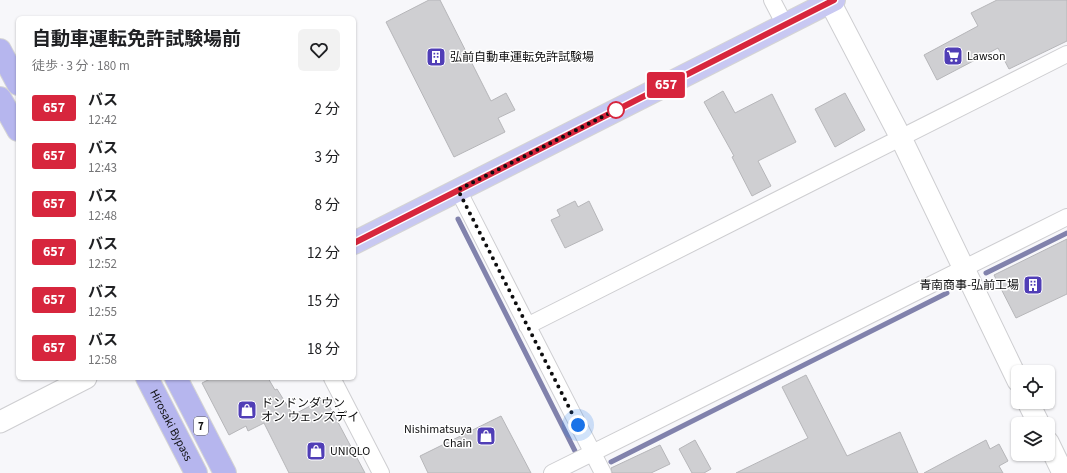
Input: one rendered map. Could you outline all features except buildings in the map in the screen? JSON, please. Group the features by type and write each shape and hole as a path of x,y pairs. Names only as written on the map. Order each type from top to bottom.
{"highway":[{"path":"0,50 16,80"},
{"path":"0,98 16,126"},
{"name":"Hirosaki Bypass","path":"148,380 196,473"},
{"name":"7","path":"177,380 225,473"}],"main road":[{"path":"356,242 832,1"}],"street":[{"path":"772,0 785,25"},
{"path":"832,1 901,138 1011,367"},
{"path":"527,326 1067,54"},
{"path":"458,190 603,473"},
{"path":"552,473 593,454 1067,217"},
{"path":"0,422 82,380"},
{"path":"333,380 381,473"},
{"path":"1055,456 1063,473"}],"waterway":[{"path":"458,219 575,451"},
{"path":"986,273 1067,233"},
{"path":"611,462 947,293"}],"bus line":[{"name":"657","path":"356,242 834,0"}],"place":[{"name":"Lawson","path":"953,56"},
{"name":"弘前自動車運転免許試験場","path":"436,57"},
{"name":"青南商事-弘前工場","path":"1033,285"},
{"name":"ドンドンダウン オン ウェンズデイ","path":"247,410"},
{"name":"Nishimatsuya Chain","path":"486,436"},
{"name":"UNIQLO","path":"316,451"}],"route":[{"path":"578,425 458,190 616,110"}]}
